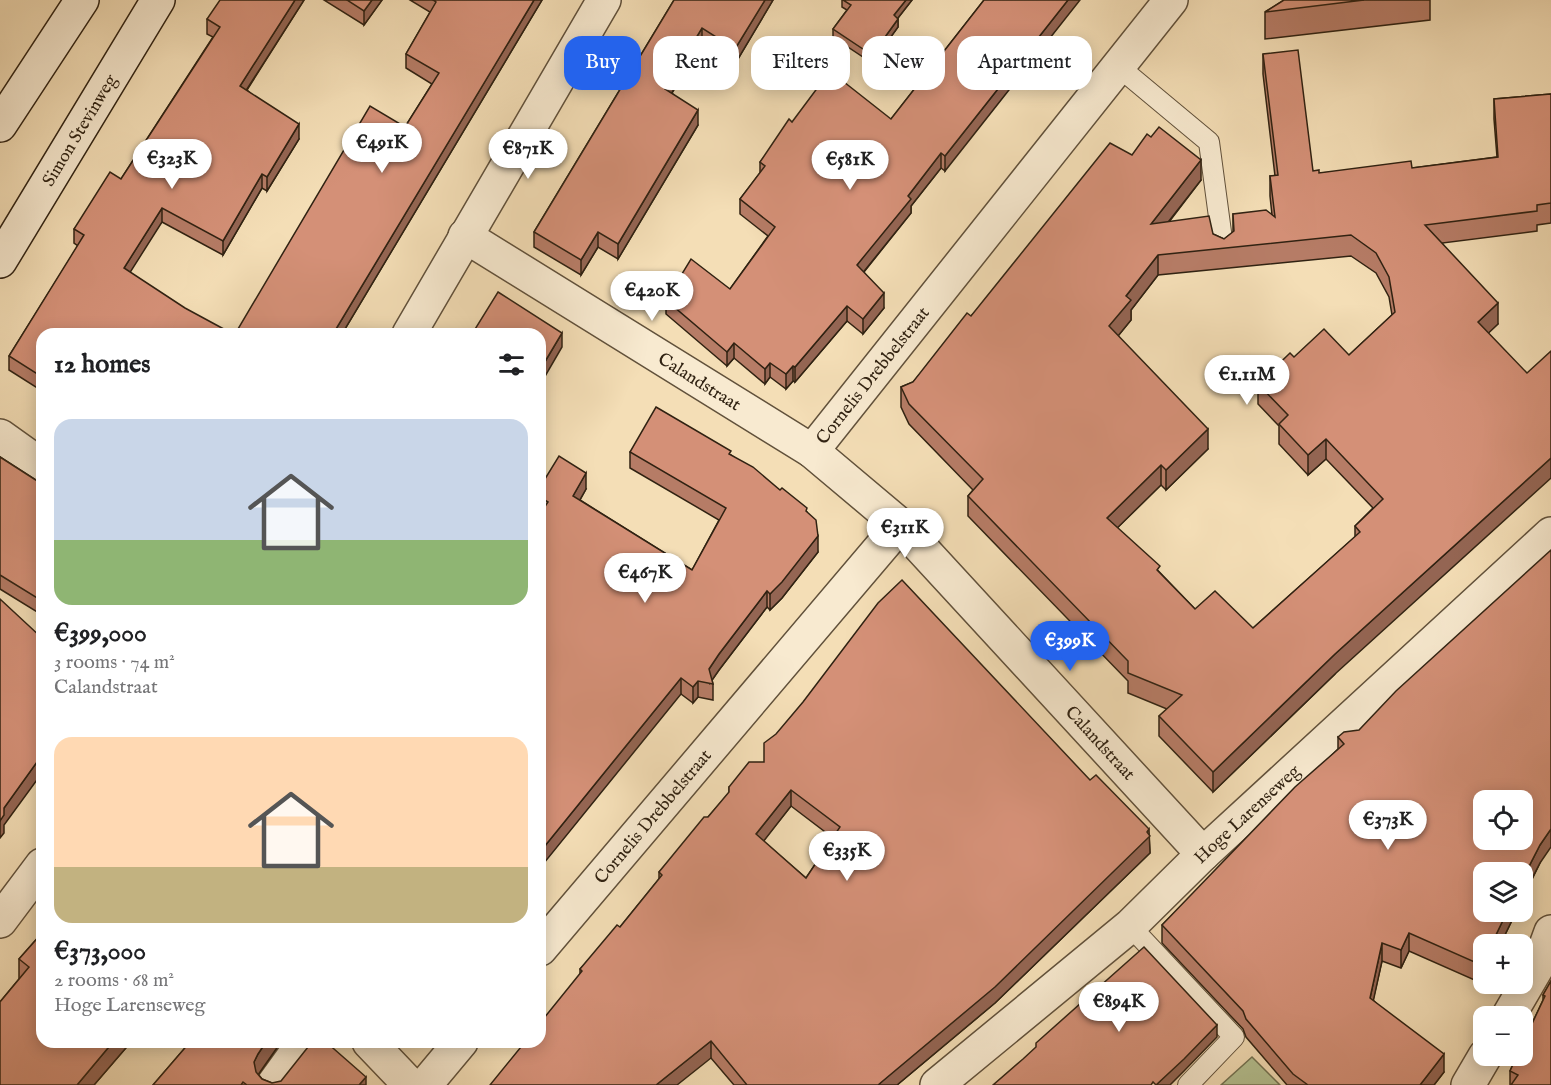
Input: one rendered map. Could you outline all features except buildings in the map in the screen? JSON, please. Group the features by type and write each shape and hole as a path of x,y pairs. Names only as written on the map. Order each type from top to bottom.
{"street":[{"path":"0,125 82,0"},
{"name":"Simon Stevinweg","path":"0,261 158,0"},
{"path":"412,328 604,0"},
{"name":"Cornelis Drebbelstraat","path":"546,942 900,525 812,452 1171,0"},
{"name":"Calandstraat","path":"465,236 812,452"},
{"path":"0,436 36,462"},
{"name":"Calandstraat","path":"900,525 1203,854"},
{"name":"Hoge Larenseweg","path":"938,1085 1130,926 1203,854 1551,534"},
{"path":"0,921 36,873"},
{"path":"1514,1006 1540,962 1551,932"},
{"path":"273,1085 300,1048"},
{"path":"375,1048 410,1085"},
{"path":"425,1085 456,1048"},
{"path":"1468,1085 1479,1066"}],"lane":[{"path":"1119,67 1209,142 1223,247"},
{"path":"1130,926 1234,1037 1188,1085"}],"green space":[{"path":"1252,1057 1280,1085 1221,1085"}]}
